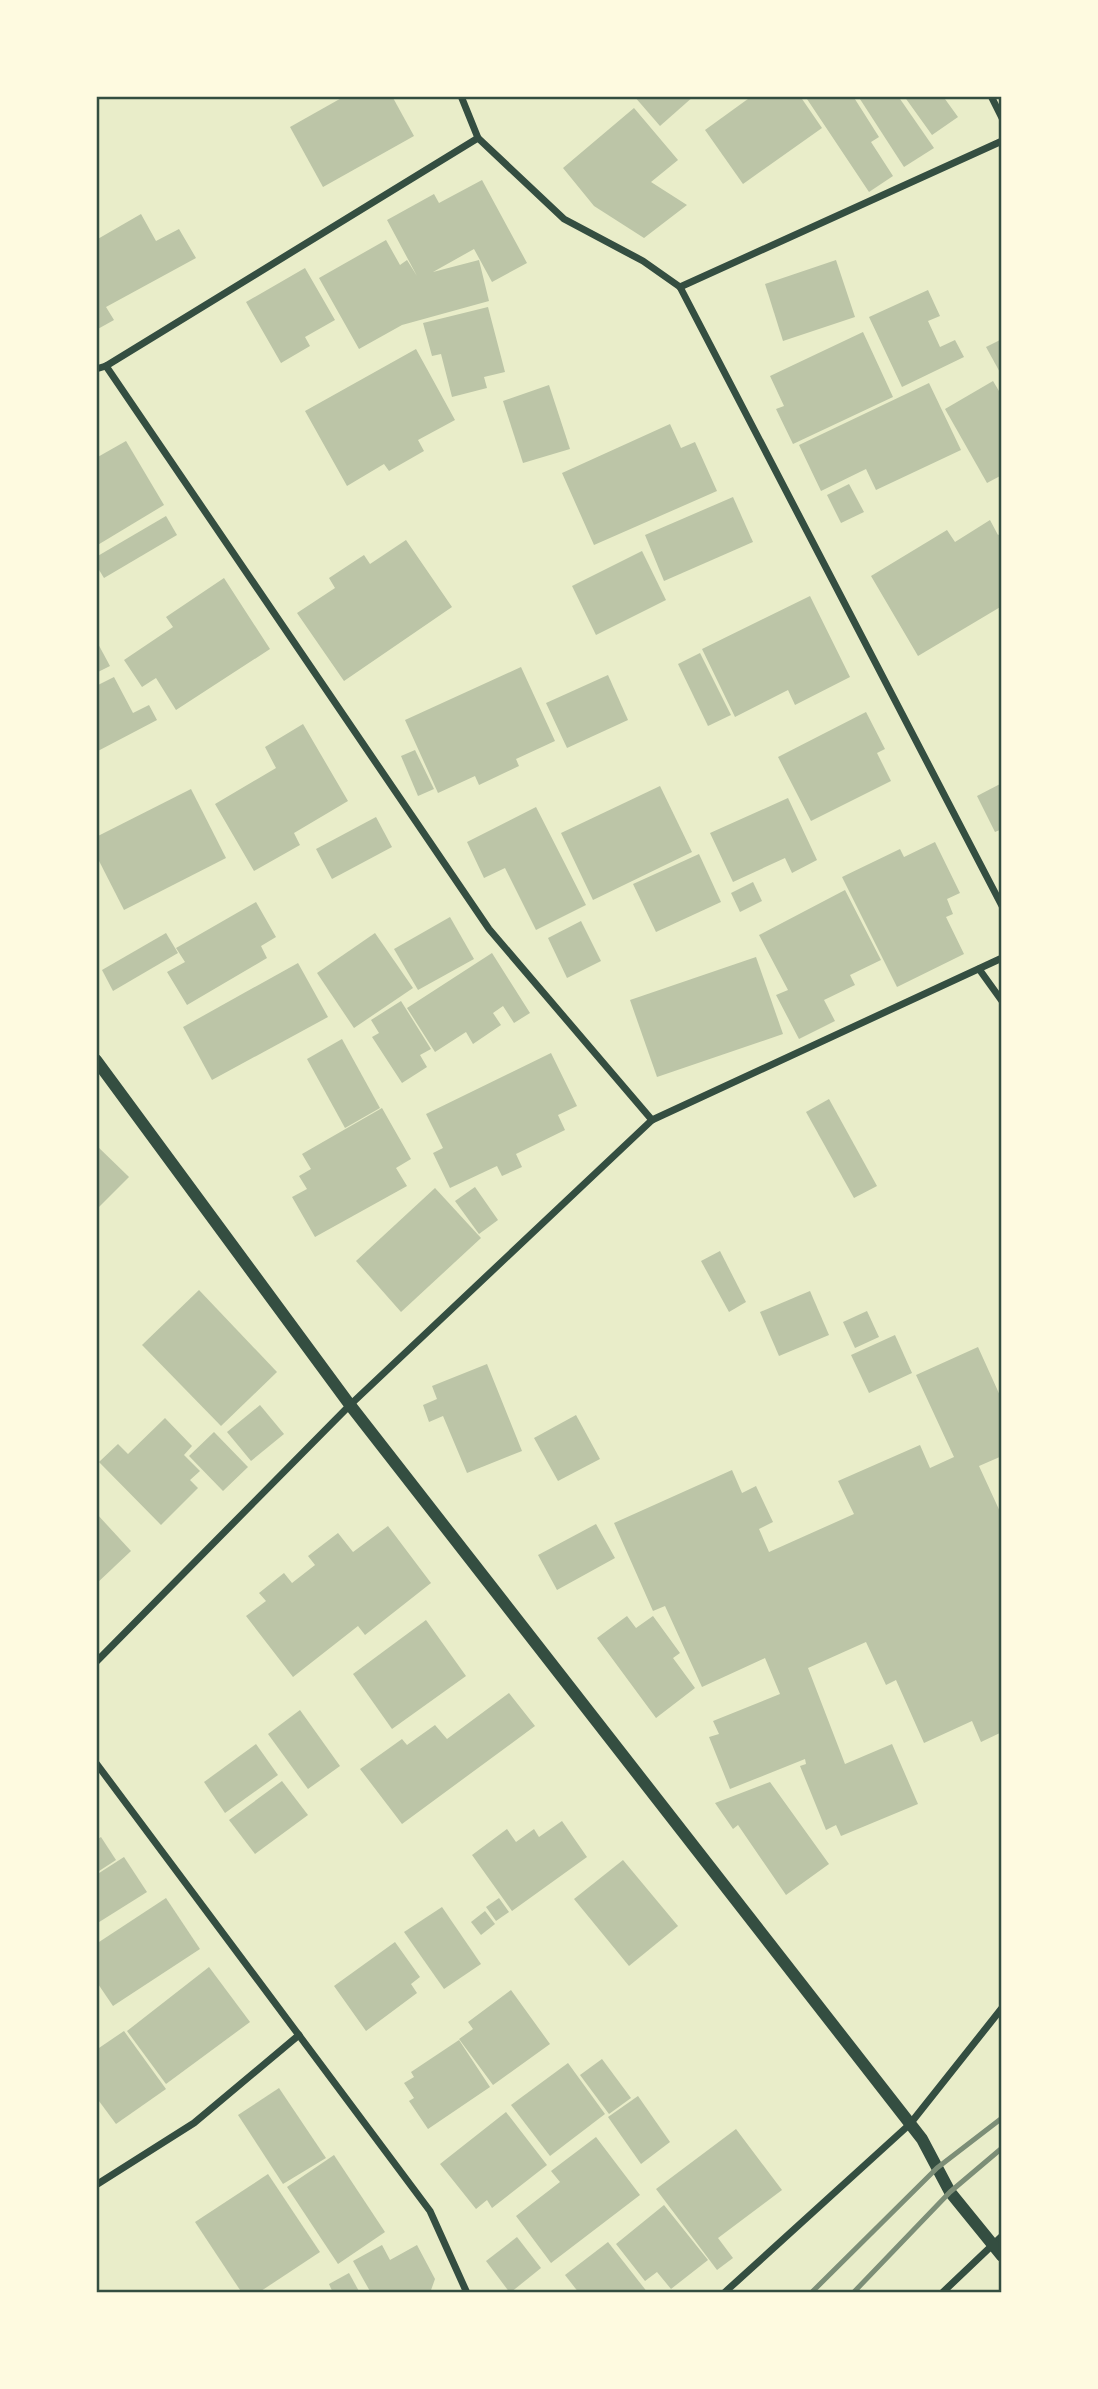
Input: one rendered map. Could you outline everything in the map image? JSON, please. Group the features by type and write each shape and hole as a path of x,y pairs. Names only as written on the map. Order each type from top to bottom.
{"street":[{"path":"461,96 478,138 564,219 643,261 680,287 1002,906"},
{"path":"991,96 1002,118"},
{"path":"96,369 106,366 478,138"},
{"path":"680,287 1002,141"},
{"path":"106,366 489,929 652,1120"},
{"path":"96,1662 350,1405 652,1120 1002,958"},
{"path":"979,969 1002,1001"},
{"path":"96,1060 350,1405 922,2139 950,2192 999,2246 942,2293"},
{"path":"96,1763 430,2211 467,2293"},
{"path":"724,2293 910,2124 1002,2008"},
{"path":"96,2185 194,2123 299,2035"}],"building":[{"path":"345,96 392,96 414,136 323,187 290,127"},
{"path":"634,96 694,96 660,126"},
{"path":"752,96 800,96 822,128 743,184 705,130"},
{"path":"805,96 853,96 879,137 871,142 893,176 869,192"},
{"path":"858,96 898,96 934,148 904,167"},
{"path":"904,96 950,96 945,99 958,117 932,135"},
{"path":"634,108 678,160 651,182 687,205 644,238 594,206 563,168"},
{"path":"482,180 527,263 492,282 474,249 433,272 479,260 489,301 402,325 359,349 319,278 386,240 400,265 407,260 417,276 387,220 434,194 439,203"},
{"path":"141,214 156,241 179,229 196,258 106,307 114,320 96,330 96,240"},
{"path":"836,260 855,317 783,341 765,284"},
{"path":"305,268 335,320 305,337 310,346 281,363 246,302"},
{"path":"928,290 940,316 928,321 940,347 955,340 964,357 902,387 869,317"},
{"path":"488,307 505,372 484,377 487,388 452,397 441,354 432,356 423,323"},
{"path":"863,332 893,397 793,444 776,409 784,406 770,376"},
{"path":"1002,339 1002,376 986,347"},
{"path":"416,349 455,420 418,440 424,451 389,471 384,464 347,486 305,411"},
{"path":"993,381 1002,396 1002,475 987,483 945,409"},
{"path":"929,383 961,450 876,490 866,469 821,491 799,445"},
{"path":"549,385 570,449 523,463 503,401"},
{"path":"670,424 681,448 695,442 717,491 594,545 562,473"},
{"path":"126,441 164,505 96,546 96,458"},
{"path":"849,484 864,512 841,523 827,495"},
{"path":"733,497 753,542 664,581 645,535"},
{"path":"166,516 177,535 104,578 96,565 96,557"},
{"path":"990,520 998,535 1002,533 1002,606 918,656 871,576 947,530 955,542"},
{"path":"406,540 452,607 344,681 297,613 335,588 329,578 364,555 370,564"},
{"path":"642,551 666,600 596,635 572,586"},
{"path":"224,578 270,649 176,710 156,678 142,687 124,660 173,627 166,617"},
{"path":"810,596 850,677 795,705 788,690 735,717 702,649"},
{"path":"96,640 110,666 96,673"},
{"path":"700,653 731,715 708,726 678,664"},
{"path":"521,667 555,741 516,759 519,766 479,785 475,776 438,793 405,720"},
{"path":"608,675 628,720 567,748 546,703"},
{"path":"114,677 133,713 149,705 157,720 96,752 96,686"},
{"path":"866,712 885,749 877,753 891,781 811,821 778,757"},
{"path":"303,724 348,801 294,833 300,845 254,871 215,804 276,768 265,747"},
{"path":"415,750 434,789 418,796 401,756"},
{"path":"1002,783 1002,829 995,832 977,796"},
{"path":"660,786 692,852 593,900 561,833"},
{"path":"191,789 226,858 124,910 96,855 96,837"},
{"path":"788,798 817,860 792,873 785,858 733,882 710,833"},
{"path":"536,807 586,905 536,930 505,868 484,878 467,842"},
{"path":"376,817 392,847 332,879 316,849"},
{"path":"935,842 960,893 947,899 953,914 946,917 964,954 897,987 842,877 900,849 904,857"},
{"path":"699,854 721,902 656,932 633,884"},
{"path":"753,882 762,901 740,912 731,893"},
{"path":"845,890 881,960 850,975 855,985 824,1000 835,1021 799,1039 776,995 788,990 759,935"},
{"path":"256,902 276,937 261,946 267,958 187,1005 167,972 185,962 176,948"},
{"path":"450,917 474,959 418,990 394,949"},
{"path":"581,921 601,961 567,978 548,938"},
{"path":"166,933 178,953 113,991 102,970"},
{"path":"375,933 413,988 354,1028 317,973"},
{"path":"492,953 530,1013 514,1023 503,1006 493,1013 501,1025 473,1044 466,1032 435,1052 407,1008"},
{"path":"756,957 783,1034 657,1077 630,1000"},
{"path":"298,963 328,1017 212,1080 183,1027"},
{"path":"401,1001 431,1049 420,1055 427,1067 402,1083 372,1037 379,1033 371,1020"},
{"path":"342,1039 380,1108 345,1128 307,1059"},
{"path":"551,1053 577,1106 558,1115 565,1130 516,1154 522,1167 502,1176 497,1166 450,1188 433,1153 443,1148 426,1114"},
{"path":"829,1099 877,1186 854,1198 806,1112"},
{"path":"382,1108 411,1159 396,1168 407,1186 315,1237 292,1197 307,1189 299,1176 311,1169 302,1154"},
{"path":"96,1145 129,1177 96,1210"},
{"path":"475,1187 498,1220 479,1234 455,1201"},
{"path":"435,1188 481,1238 401,1312 356,1261"},
{"path":"720,1251 746,1302 729,1312 701,1261"},
{"path":"199,1290 277,1372 221,1426 142,1345"},
{"path":"810,1291 829,1335 779,1356 760,1312"},
{"path":"867,1311 879,1337 855,1348 843,1322"},
{"path":"895,1335 912,1373 869,1393 851,1355"},
{"path":"978,1347 1002,1400 1002,1456 979,1466 1002,1516 1002,1732 981,1742 972,1721 924,1743 896,1680 886,1685 866,1642 808,1668 845,1764 892,1744 918,1804 841,1836 836,1825 826,1830 800,1766 806,1764 805,1759 730,1789 709,1737 719,1734 713,1721 780,1694 765,1658 702,1687 665,1606 653,1611 614,1523 732,1470 742,1493 756,1486 773,1522 759,1529 769,1552 854,1514 838,1481 920,1445 930,1468 954,1457 916,1375"},
{"path":"487,1364 522,1451 467,1473 443,1416 429,1422 423,1405 437,1399 432,1386"},
{"path":"260,1405 284,1434 251,1461 227,1432"},
{"path":"576,1415 600,1459 558,1481 534,1438"},
{"path":"165,1418 192,1446 184,1455 200,1471 190,1480 198,1488 161,1525 99,1462 118,1444 128,1454"},
{"path":"214,1432 248,1467 223,1491 189,1456"},
{"path":"96,1513 131,1551 96,1584"},
{"path":"596,1524 615,1558 557,1590 538,1555"},
{"path":"388,1526 431,1583 365,1635 358,1626 293,1677 246,1616 266,1601 259,1593 284,1573 292,1583 315,1565 308,1556 338,1533 353,1552"},
{"path":"627,1616 636,1628 653,1616 680,1653 673,1658 695,1688 656,1718 597,1638"},
{"path":"426,1620 466,1676 392,1729 353,1674"},
{"path":"509,1693 535,1726 402,1824 360,1769 402,1739 407,1745 435,1725 447,1739"},
{"path":"300,1710 340,1766 308,1789 268,1734"},
{"path":"256,1744 278,1775 225,1813 204,1782"},
{"path":"282,1781 308,1815 255,1854 229,1820"},
{"path":"770,1782 829,1864 786,1895 738,1825 733,1829 715,1803"},
{"path":"562,1821 587,1857 512,1911 472,1855 507,1829 516,1842 534,1829 539,1837"},
{"path":"101,1837 116,1860 96,1873 96,1840"},
{"path":"124,1857 147,1892 96,1924 96,1875"},
{"path":"623,1860 678,1926 629,1966 574,1899"},
{"path":"166,1898 200,1949 113,2006 96,1981 96,1944"},
{"path":"499,1898 509,1912 496,1921 486,1907"},
{"path":"442,1907 481,1964 444,1989 404,1932"},
{"path":"485,1911 495,1924 481,1935 471,1922"},
{"path":"395,1942 420,1977 411,1984 417,1993 366,2031 334,1986"},
{"path":"209,1967 250,2022 166,2084 127,2031"},
{"path":"511,1990 550,2044 493,2085 459,2039 473,2029 468,2022"},
{"path":"124,2031 166,2089 116,2124 96,2097 96,2050"},
{"path":"459,2040 490,2087 428,2129 409,2101 414,2098 404,2083 414,2077 411,2072"},
{"path":"602,2059 631,2098 609,2114 580,2075"},
{"path":"568,2063 605,2114 550,2156 511,2105"},
{"path":"279,2088 326,2158 283,2184 238,2115"},
{"path":"638,2096 670,2142 641,2164 608,2117"},
{"path":"506,2112 547,2165 492,2208 487,2200 476,2209 440,2164"},
{"path":"736,2129 782,2190 718,2238 733,2258 717,2270 656,2189"},
{"path":"596,2137 640,2195 551,2263 516,2216 560,2182 551,2171"},
{"path":"334,2155 385,2232 338,2264 287,2187"},
{"path":"268,2174 320,2252 258,2293 242,2293 195,2222"},
{"path":"664,2205 708,2260 671,2289 657,2272 645,2281 616,2244"},
{"path":"517,2237 541,2268 510,2293 486,2261"},
{"path":"608,2242 648,2293 579,2293 565,2275"},
{"path":"382,2245 390,2260 417,2245 435,2279 430,2293 371,2293 353,2261"},
{"path":"349,2273 360,2293 333,2293 329,2284"}],"railway":[{"path":"811,2293 937,2168 1002,2118"},
{"path":"853,2293 950,2192 1002,2148"}]}
